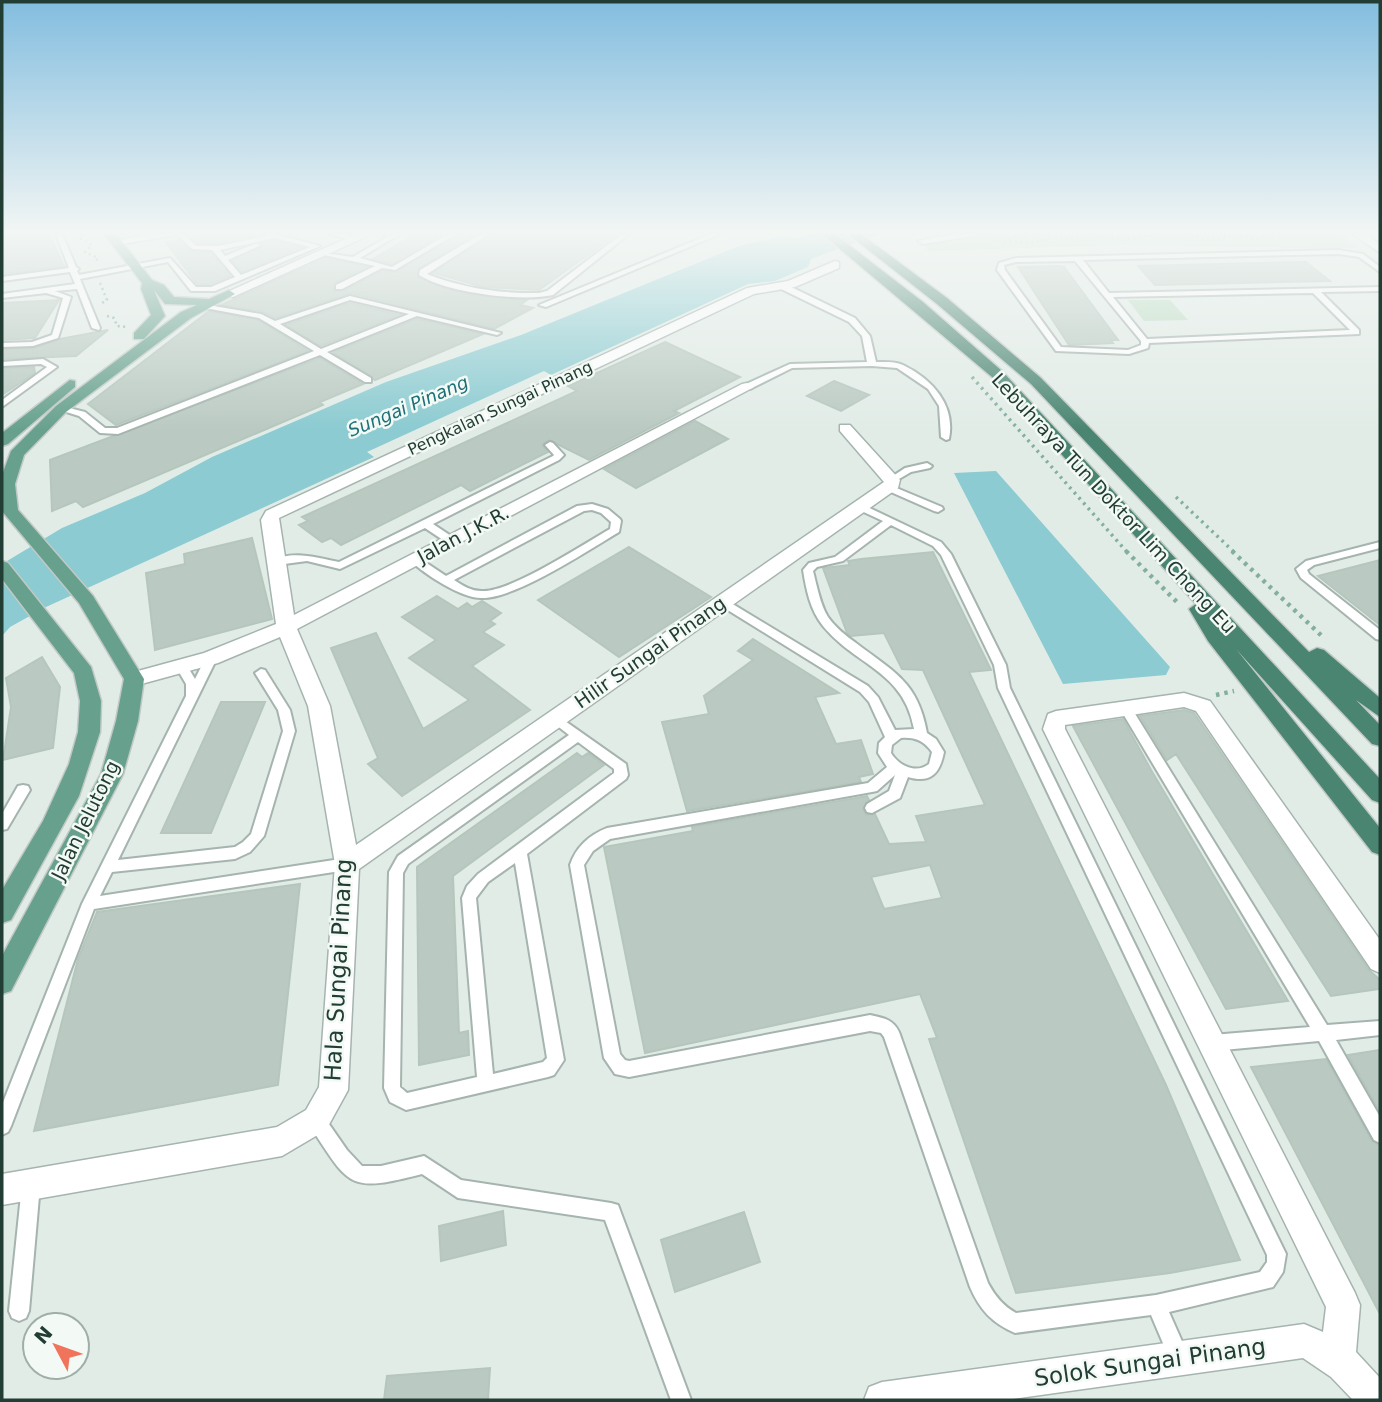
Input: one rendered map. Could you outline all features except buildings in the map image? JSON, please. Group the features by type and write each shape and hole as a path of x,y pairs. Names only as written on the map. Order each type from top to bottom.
{"highway":[{"name":"Lebuhraya Tun Doktor Lim Chong Eu","path":"911,299 997,374 1380,794"},
{"name":"Lebuhraya Tun Doktor Lim Chong Eu","path":"940,299 1036,381 1380,738"},
{"path":"1217,570 1380,709"},
{"path":"1181,576 1215,636 1380,845"}],"main road":[{"path":"2,441 65,387 156,321 158,310 152,299"},
{"path":"172,299 176,302 202,302 211,299"},
{"path":"134,679 86,600 10,511 7,484 17,454 61,409 166,329 218,299"},
{"name":"Jalan Jelutong","path":"2,567 84,672 91,689 93,714 87,751 71,786 2,912"},
{"name":"Jalan Jelutong","path":"2,982 112,774 127,721 134,679"}],"street":[{"name":"Pengkalan Sungai Pinang","path":"286,627 270,520 277,510 733,299"},
{"name":"Jalan J.K.R.","path":"134,679 211,658 286,627 747,387"},
{"path":"845,428 890,484"},
{"name":"Hilir Sungai Pinang","path":"347,864 890,484"},
{"name":"Hala Sungai Pinang","path":"16,1188 282,1142 316,1120 333,1090 347,864 319,706 286,627"},
{"path":"1375,1396 1338,1359 1343,1305 1054,729 1056,719 1125,707 1195,701 1203,706 1380,961"},
{"name":"Solok Sungai Pinang","path":"882,1400 1293,1341 1304,1341 1338,1359"}],"lane":[{"path":"2,345 33,344 55,336 67,299"},
{"path":"85,299 96,328"},
{"path":"274,324 343,299"},
{"path":"353,299 497,333"},
{"path":"543,305 557,299"},
{"path":"810,299 852,320 866,336 872,364 900,366 931,387 943,406 946,436"},
{"path":"1024,299 1059,348 1129,352 1144,346 1145,341"},
{"path":"1111,299 1145,341"},
{"path":"1145,341 1356,332 1323,299"},
{"path":"205,306 257,315 368,380"},
{"path":"61,409 82,414 103,431 118,431 414,315"},
{"path":"2,364 43,362 52,367 2,404"},
{"name":"Jalan J.K.R.","path":"747,387 784,367 872,364"},
{"path":"277,562 307,558 340,566 556,458 559,455 551,445"},
{"path":"927,466 908,470 890,484 938,509"},
{"path":"415,560 448,579 472,592 497,594 615,530 616,521 606,510 594,505 581,508 448,579"},
{"path":"859,506 937,544 946,554 1000,665 1004,688 1277,1254 1276,1265 1266,1280 1156,1305 1015,1323 1001,1317 988,1304 891,1032 885,1026 870,1023 629,1069 621,1068 612,1058 577,865 579,857 597,839 607,834 872,787 899,770"},
{"path":"890,521 839,559 813,565 808,573 823,618 877,662 913,702 920,714 921,736"},
{"path":"426,524 450,540"},
{"path":"1380,545 1310,563 1301,569 1305,576 1380,636"},
{"path":"722,602 864,689 874,700 892,737"},
{"path":"2,1126 89,904 211,658"},
{"path":"182,667 192,684 192,696"},
{"path":"108,867 230,855 243,852 251,844 257,836 289,731 284,710 261,673"},
{"path":"1125,707 1323,1033 1380,1134"},
{"path":"486,1084 469,898 471,890 621,775 621,767 555,718"},
{"path":"905,733 921,736 935,745 939,752 936,765 922,773 899,770 884,755 887,742 892,737 905,733"},
{"path":"520,852 556,1060 548,1069 406,1102 396,1097 392,1088 396,872 403,860 578,735"},
{"path":"872,808 895,794 899,770"},
{"path":"2,825 23,790"},
{"path":"89,904 347,864"},
{"path":"1211,1043 1380,1028"},
{"path":"316,1120 351,1170 362,1178 373,1178 424,1165 458,1189 611,1212 681,1400"},
{"path":"16,1188 19,1311"},
{"path":"1156,1305 1180,1359"}],"path":[{"path":"107,299 102,302 103,315 114,317 117,326 137,329"},
{"path":"970,374 1152,580 1179,604"},
{"path":"1195,701 1228,691 1256,688"}],"green space":[{"path":"1128,300 1170,300 1188,320 1144,321"}],"water":[{"name":"Sungai Pinang","path":"608,299 715,299 551,375 544,371 367,452 374,457 46,607 10,627 2,636 2,564 62,528 145,493 212,457 386,382 521,335"},
{"path":"996,471 1170,667 1166,675 1063,684 954,473"}]}
